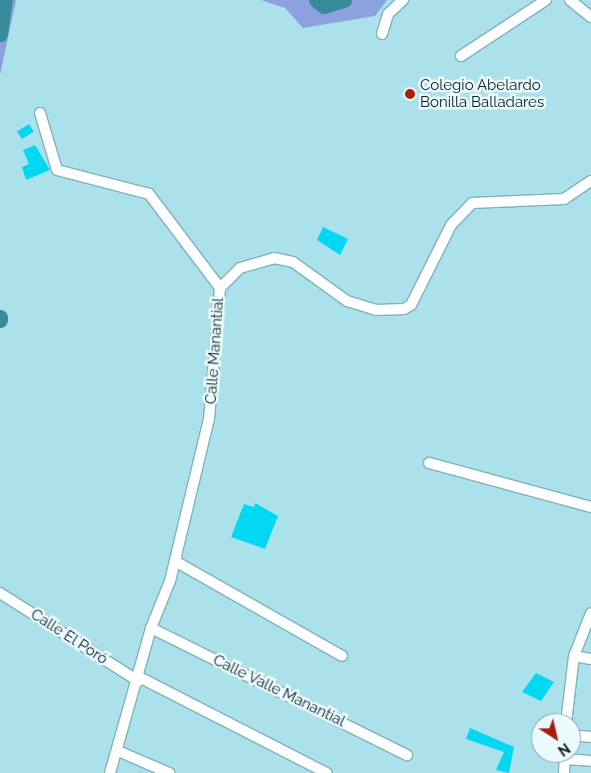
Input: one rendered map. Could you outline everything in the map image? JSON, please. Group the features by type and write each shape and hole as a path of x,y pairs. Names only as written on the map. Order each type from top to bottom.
{"street":[{"path":"382,34 388,14 402,0"},
{"path":"461,56 546,0"},
{"path":"570,0 591,17"},
{"path":"40,113 57,170 149,194 220,288"},
{"name":"Calle Manantial","path":"110,773 139,679 151,628 175,561 209,419 220,288 240,268 274,258 293,262 347,301 376,310 404,309 411,305 450,225 472,203 564,199 591,181"},
{"path":"429,463 591,507"},
{"path":"175,561 342,656"},
{"name":"Calle El Poró","path":"0,593 139,679 327,773"},
{"path":"567,713 574,656 579,638 591,613"},
{"name":"Calle Valle Manantial","path":"151,628 407,755"},
{"path":"579,638 591,639"},
{"path":"574,656 591,659"},
{"path":"118,751 169,773"}],"shaded area":[{"path":"0,0 16,0 0,75"},
{"path":"261,0 387,0 375,16 303,28 285,8"}],"building":[{"path":"29,124 34,132 22,139 17,131"},
{"path":"35,145 50,170 26,180 22,167 29,164 23,150"},
{"path":"323,227 348,239 340,255 317,240"},
{"path":"255,503 278,516 265,549 231,537 244,504 254,507"},
{"path":"536,673 554,682 541,701 522,692"},
{"path":"470,728 514,747 509,773 496,770 504,752 466,739"}],"waterway":[{"path":"0,34 5,0"},
{"path":"316,0 324,6 344,0"}],"place":[{"name":"Colegio Abelardo Bonilla Balladares","path":"410,94"}]}
